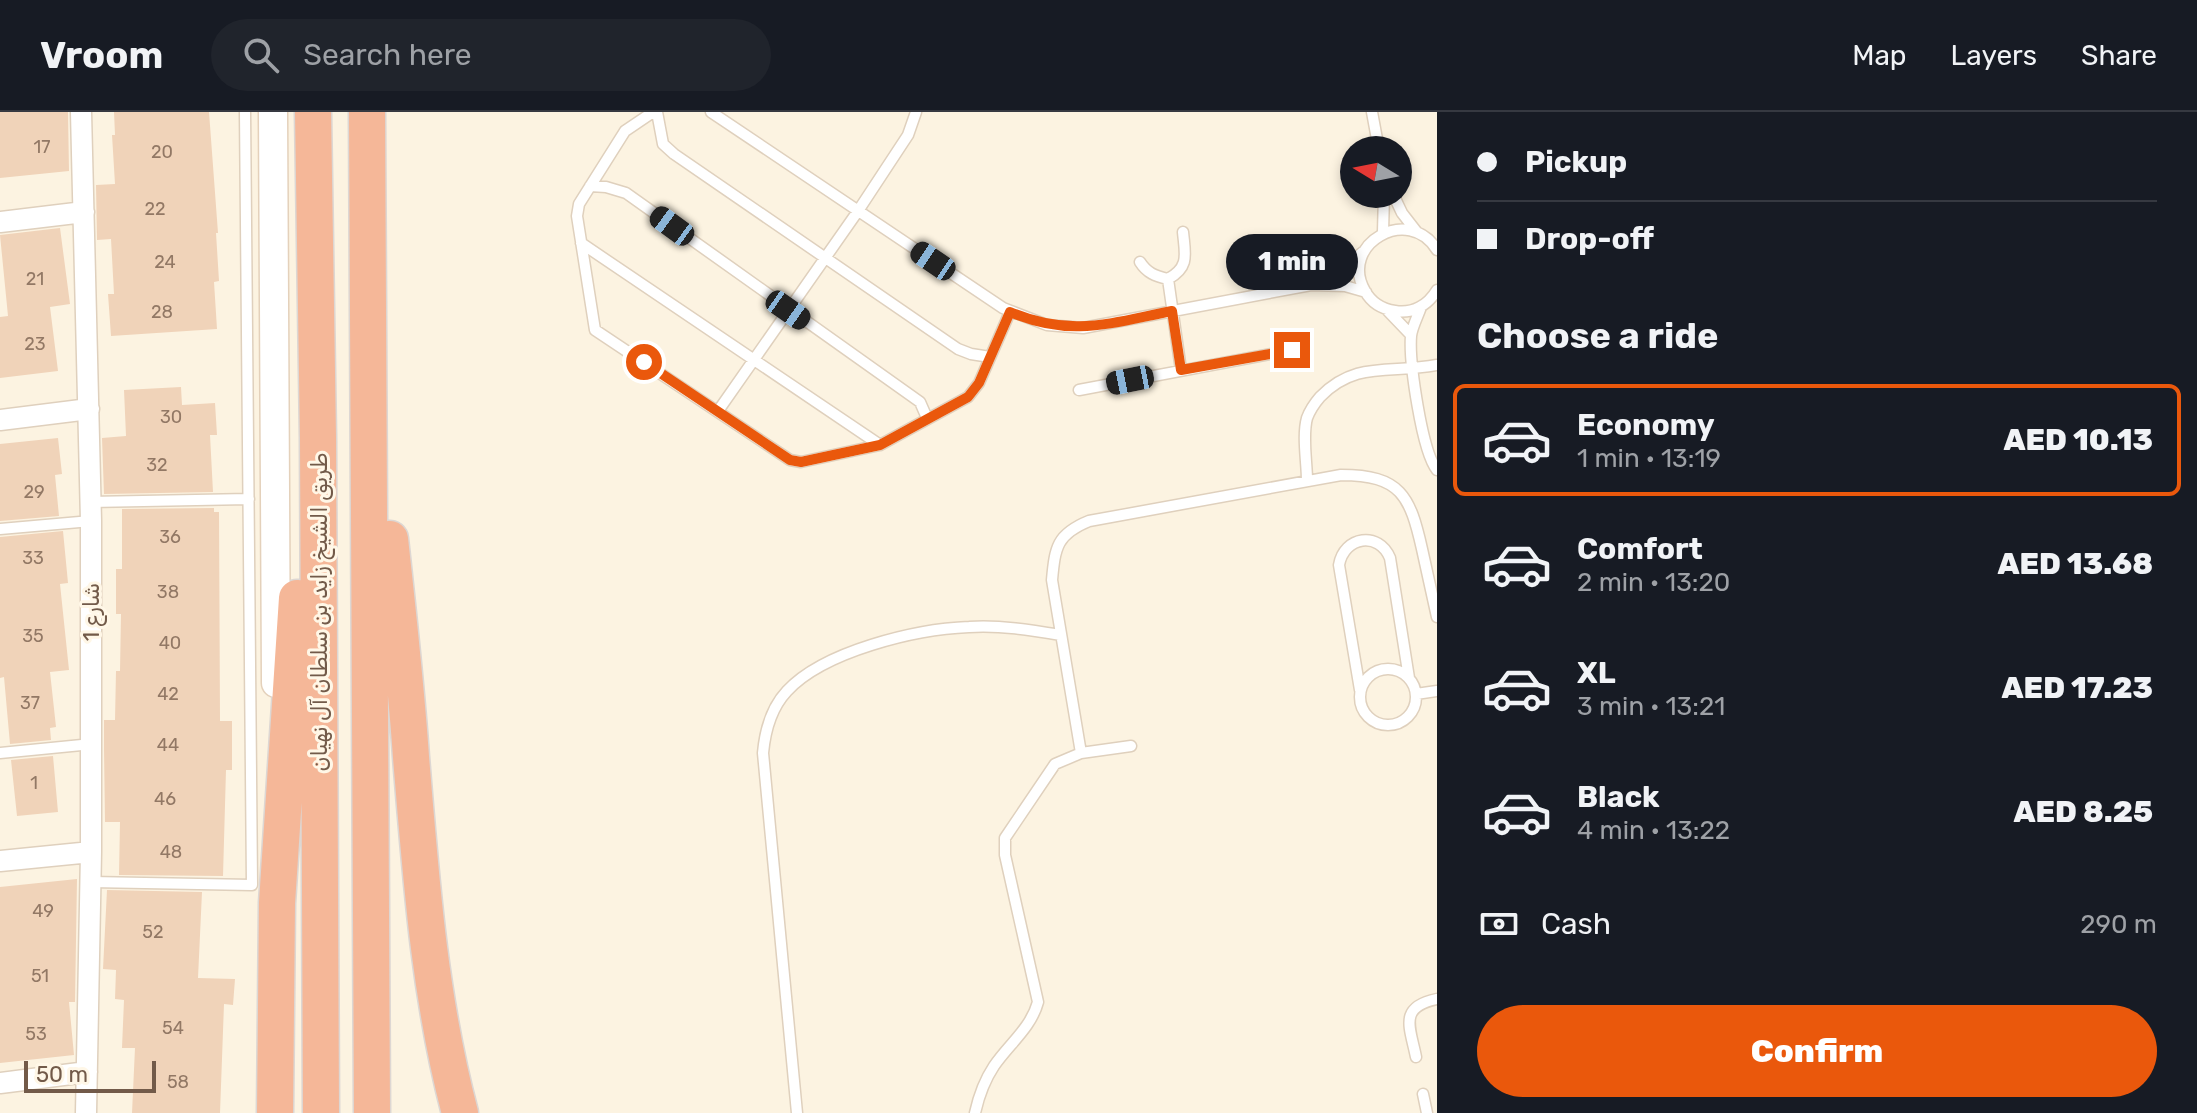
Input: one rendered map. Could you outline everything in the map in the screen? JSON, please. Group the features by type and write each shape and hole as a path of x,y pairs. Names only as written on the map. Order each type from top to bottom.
{"highway":[{"name":"طريق الشيخ زايد بن سلطان آل نهيان","path":"313,112 321,1113"},
{"path":"367,112 372,1113"},
{"path":"369,359 404,664 426,929 436,1003 460,1113"},
{"path":"275,1113 277,903 303,506 318,438"}],"main road":[{"path":"273,112 277,903"}],"street":[{"name":"شارع 1","path":"81,112 91,511 91,882 86,1113"},
{"path":"0,222 84,212"},
{"path":"0,420 89,409"},
{"path":"0,861 91,852"},
{"path":"0,1083 87,1072"}],"lane":[{"path":"91,882 252,885 245,112"},
{"path":"990,357 958,349 674,154 663,144 655,112 625,131 579,204 577,216 595,330 790,460 801,462 880,445 968,397 979,383 1010,312"},
{"path":"711,112 1010,312 1047,325 1083,328 1311,285 1345,286 1366,292"},
{"path":"718,411 858,211 908,135 916,112"},
{"path":"1372,112 1376,136"},
{"path":"590,186 626,193 920,402 927,418"},
{"path":"1383,232 1384,208"},
{"path":"1400,208 1416,231 1436,247"},
{"path":"1311,285 1343,268 1383,232 1405,228 1416,231"},
{"path":"1168,279 1180,272 1184,262 1183,232"},
{"path":"581,243 880,445"},
{"path":"1363,252 1359,273 1366,292 1411,335"},
{"path":"1140,262 1145,270 1168,279"},
{"path":"1168,279 1181,370"},
{"path":"1437,290 1421,307 1411,335 1424,443 1437,470"},
{"path":"1386,309 1410,311 1421,307"},
{"path":"1079,390 1292,350"},
{"path":"1307,481 1306,421 1313,406 1327,391 1359,372 1437,365"},
{"path":"1081,753 1052,580 1060,539 1073,527 1089,521 1307,481 1341,475 1367,475 1387,482 1403,494 1414,514 1437,617"},
{"path":"0,529 91,511 249,499"},
{"path":"1367,540 1386,548 1390,558 1409,678 1416,694 1415,703 1406,718 1390,725 1373,721 1366,715 1362,708 1339,565 1346,548 1356,542 1367,540"},
{"path":"797,1113 764,770 765,737 777,705 786,691 799,680 839,658 881,642 925,631 971,626 1016,628 1061,635"},
{"path":"1360,690 1377,671 1394,669 1409,678"},
{"path":"1416,694 1437,691"},
{"path":"0,753 92,744"},
{"path":"975,1113 980,1091 995,1064 1034,1015 1038,1002 1005,855 1005,838 1055,764 1081,753 1131,746"},
{"path":"1416,1057 1409,1023 1411,1011 1419,1003 1437,999"},
{"path":"1423,1094 1427,1113"}],"building":[{"path":"0,112 68,112 69,171 0,178"},
{"path":"114,112 209,112 218,233 219,281 214,282 217,329 111,336 108,294 114,294 111,239 97,240 96,185 115,184"},
{"path":"60,228 70,304 50,307 58,371 0,378 0,317 8,316 0,235"},
{"path":"181,387 182,405 215,403 217,435 210,435 213,492 104,494 102,438 126,436 124,390"},
{"path":"58,438 62,474 55,475 59,516 0,521 0,444"},
{"path":"214,508 214,512 219,512 220,721 232,721 232,770 226,770 223,876 119,875 120,822 105,822 104,720 115,720 116,671 120,671 121,614 116,614 116,569 122,569 122,509"},
{"path":"63,531 68,583 60,584 69,670 50,672 56,727 50,728 51,740 10,744 4,677 0,678 0,537"},
{"path":"53,756 58,812 17,816 11,760"},
{"path":"77,879 75,1002 69,1002 74,1055 0,1063 0,887"},
{"path":"107,890 202,892 198,978 235,979 233,1005 224,1004 220,1113 132,1113 135,1048 122,1048 124,1000 115,999 116,970 103,969"}],"route":[{"path":"644,362 790,460 801,462 880,445 968,397 979,383 1010,312 1047,325 1083,328 1172,311 1181,370 1292,350"}]}
